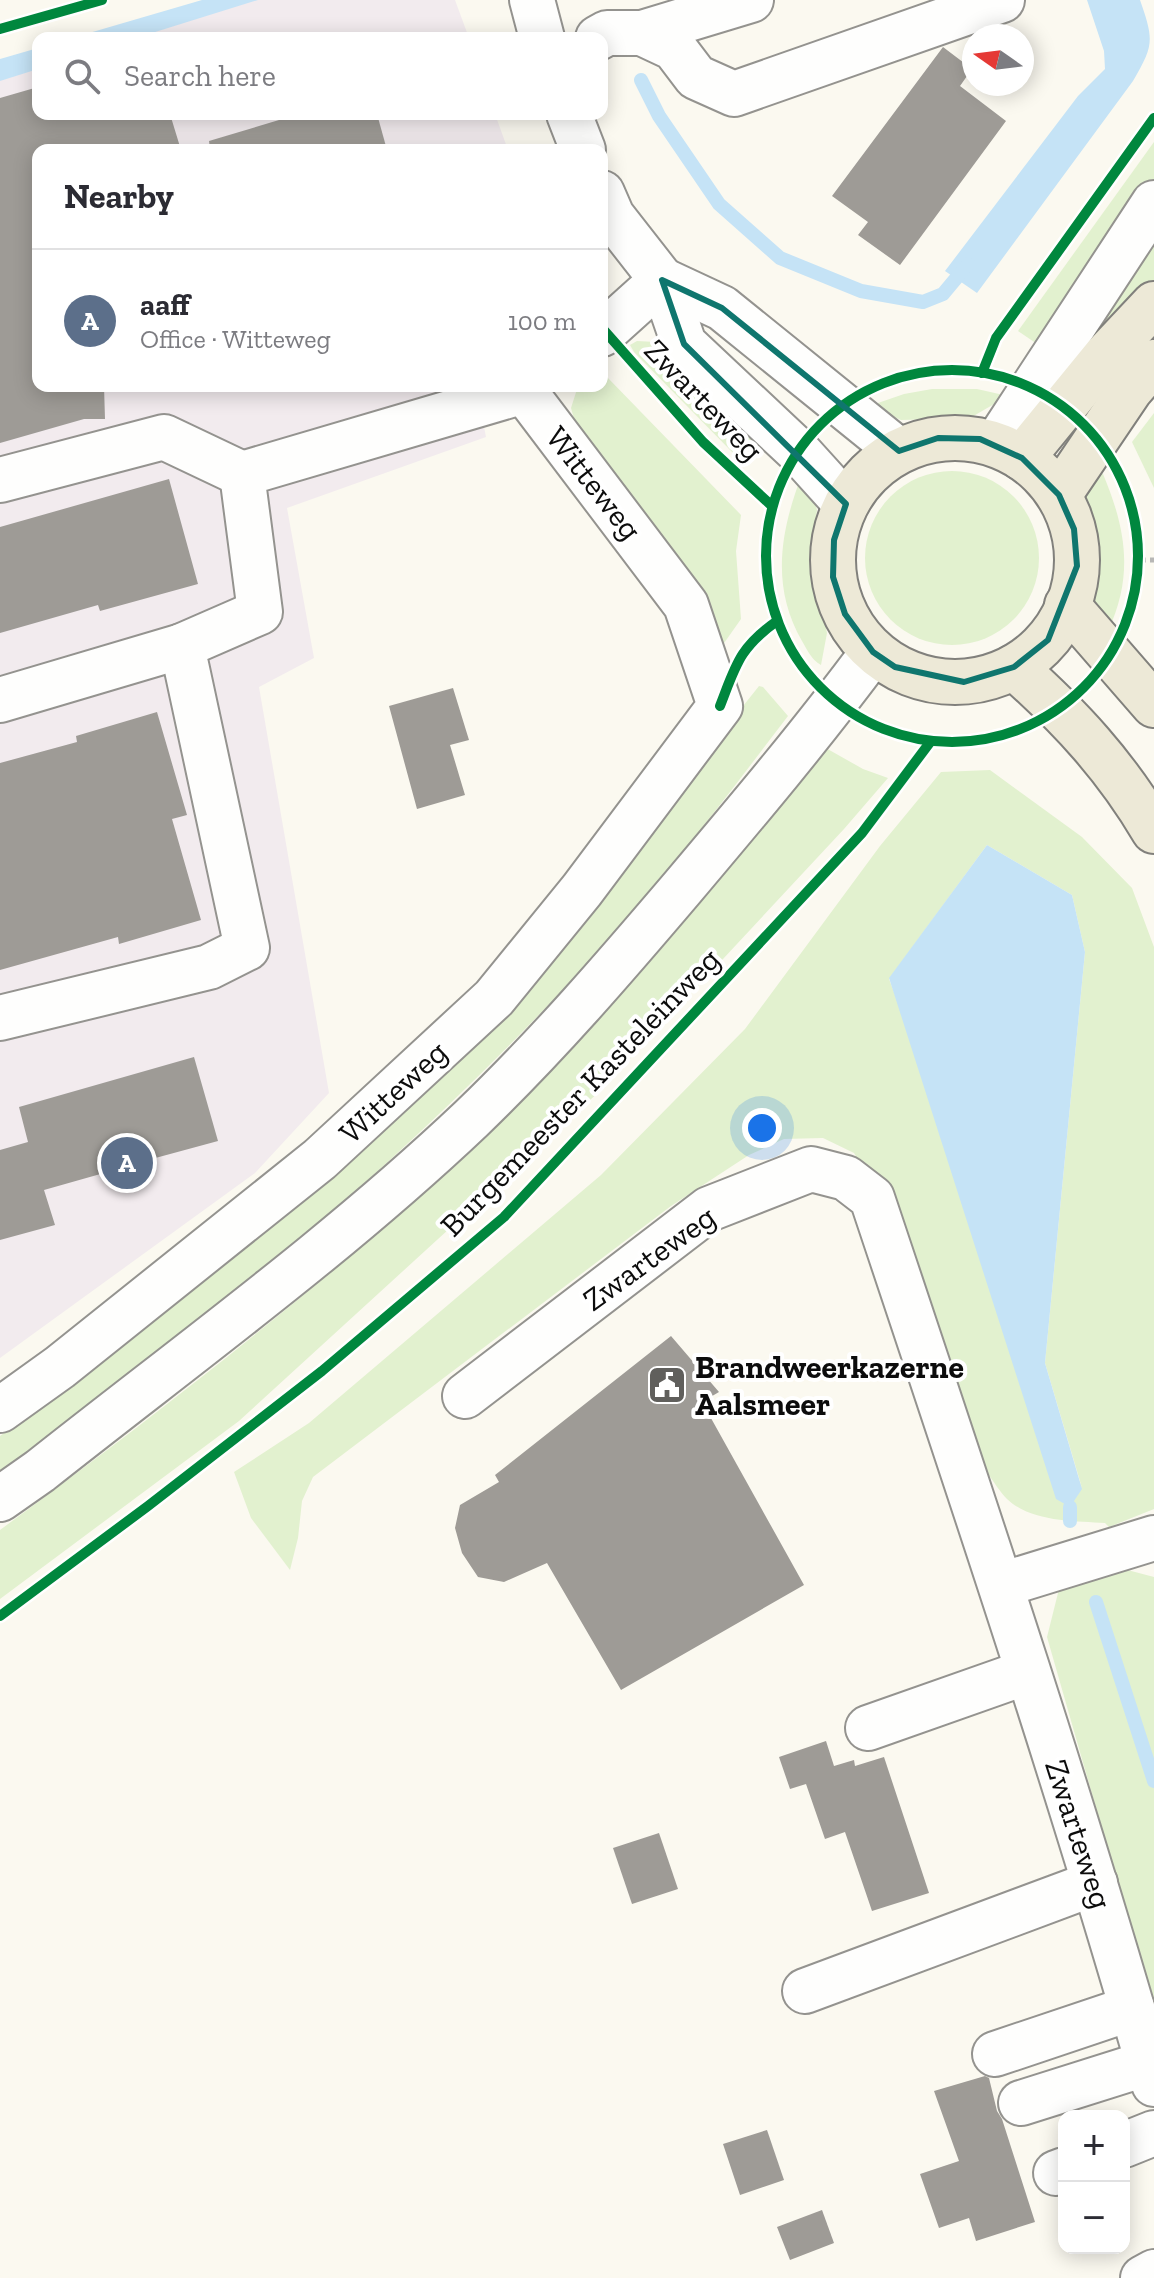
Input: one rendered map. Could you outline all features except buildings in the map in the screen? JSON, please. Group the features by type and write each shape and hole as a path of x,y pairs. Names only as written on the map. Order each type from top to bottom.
{"main road":[{"path":"1009,451 1154,304"},
{"path":"1059,495 1130,390 1154,362"},
{"path":"938,438 980,439 1009,451 1041,472 1059,495 1074,529 1077,566 1067,605 1048,640 1014,667 990,677 964,682 928,680 895,667 873,652 845,614 833,577 834,540 846,504 868,473 899,451 938,438"},
{"path":"1067,605 1154,705"},
{"path":"1014,667 1091,742 1130,790 1154,831"}],"street":[{"path":"608,33 642,33 751,0"},
{"path":"642,33 674,48 696,77 734,94 1002,0"},
{"path":"571,120 581,144"},
{"path":"1009,451 1154,203"},
{"name":"Zwarteweg","path":"608,207 662,280 684,344 798,451 846,504"},
{"path":"608,329 662,280"},
{"name":"Zwarteweg","path":"662,280 722,308 899,451"},
{"name":"Witteweg","path":"242,474 514,392"},
{"name":"Witteweg","path":"0,1410 60,1367 320,1159 494,998 582,890 720,706 686,605 530,392"},
{"path":"0,480 164,437 242,474 260,612 182,646 0,700"},
{"path":"0,1018 209,967 247,948 182,646"},
{"name":"Burgemeester Kasteleinweg","path":"0,1499 40,1471 357,1220 471,1119 585,1002 744,815 873,652"},
{"name":"Zwarteweg","path":"465,1396 709,1209 811,1169 846,1178 872,1198 1001,1585 1151,2073"},
{"path":"1001,1585 1154,1538"},
{"path":"868,1728 1027,1672"},
{"path":"805,1991 1095,1883"},
{"path":"995,2054 1132,2008"},
{"path":"1021,2103 1151,2073"},
{"path":"1130,2143 1154,2133"}],"path":[{"path":"1136,574 1137,545"},
{"path":"1138,560 1154,560"}],"highlighted area":[{"path":"662,280 722,308 899,451 938,438 980,439 1022,458 1059,495 1074,529 1077,566 1048,640 1014,667 964,682 895,667 873,652 845,614 833,577 834,540 846,504 684,344"}],"shaded area":[{"path":"239,0 455,0 467,32 131,32"},
{"path":"32,62 32,120 497,120 506,144 32,144 32,392 477,392 486,437 287,508 314,658 259,687 329,1093 255,1173 0,1358 0,71"}],"green space":[{"path":"1154,142 1154,184 1043,348 1018,331"},
{"path":"1154,226 1154,282 1090,352 1063,361"},
{"path":"637,341 656,342 668,347 757,433 736,456 634,352 630,345"},
{"path":"608,378 741,515 736,551 741,619 722,646 576,426 571,408 576,392 608,392"},
{"path":"932,389 977,389 1008,396 970,418 901,420 877,409 878,403"},
{"path":"1154,413 1154,488 1132,442"},
{"path":"1095,470 1103,474 1111,494 1124,552 1121,591 1108,631 1088,597 1092,549 1085,515 1086,490"},
{"path":"952,471 985,478 1013,497 1032,525 1039,558 1032,591 1013,619 985,638 952,645 919,638 891,619 872,591 865,558 872,525 891,497 919,478"},
{"path":"801,477 812,494 817,510 812,560 827,633 821,665 810,654 792,621 783,580 784,539"},
{"path":"759,686 788,716 654,888 537,1017 393,1157 318,1224 162,1352 0,1472 0,1436 226,1262 712,745"},
{"path":"824,747 863,769 888,778 601,1090 239,1421 0,1599 0,1530 268,1324 460,1158 602,1016 678,929"},
{"path":"990,770 1082,837 1132,888 1154,947 1154,1509 1109,1527 1105,1523 1040,1516 1017,1507 1007,1499 988,1474 871,1182 854,1153 823,1138 784,1139 749,1155 671,1206 313,1477 302,1501 290,1570 251,1518 234,1472 309,1423 601,1175 745,1029 880,846 941,772","holes":["987,845 1072,895 1085,952 1045,1363 1082,1488 889,979"]},
{"path":"1120,1568 1154,1577 1154,2010 1047,1637 1061,1581"}],"water":[{"path":"202,0 258,0 155,32 93,32"},
{"path":"1087,0 1140,0 1150,42 1145,59 1133,81 977,293 945,271 1078,96 1105,69 1104,51"},
{"path":"32,50 32,71 0,81 0,59"},
{"path":"987,845 1072,895 1085,952 1045,1363 1082,1489 1070,1507 1056,1499 889,978"}],"waterway":[{"path":"641,80 659,116 719,204 780,258 861,291 923,302 943,294 968,264"},
{"path":"1070,1507 1070,1521"},
{"path":"1096,1602 1154,1781"}],"cycle path":[{"path":"0,29 102,0"},
{"path":"982,373 996,338 1154,118"},
{"path":"608,335 703,442 772,506"},
{"path":"952,370 988,374 1023,385 1055,402 1083,425 1106,453 1123,485 1134,520 1138,556 1134,592 1123,627 1106,659 1083,687 1055,710 1023,727 988,738 952,742 916,738 881,727 849,710 821,687 798,659 781,627 770,592 766,556 770,520 781,485 798,453 821,425 849,402 881,385 916,374 952,370"},
{"path":"720,706 746,649 777,621"},
{"path":"0,1616 322,1371 504,1217 862,833 931,741"}],"place":[{"name":"aaff","path":"127,1163"},
{"name":"Brandweerkazerne Aalsmeer","path":"667,1385"}]}
